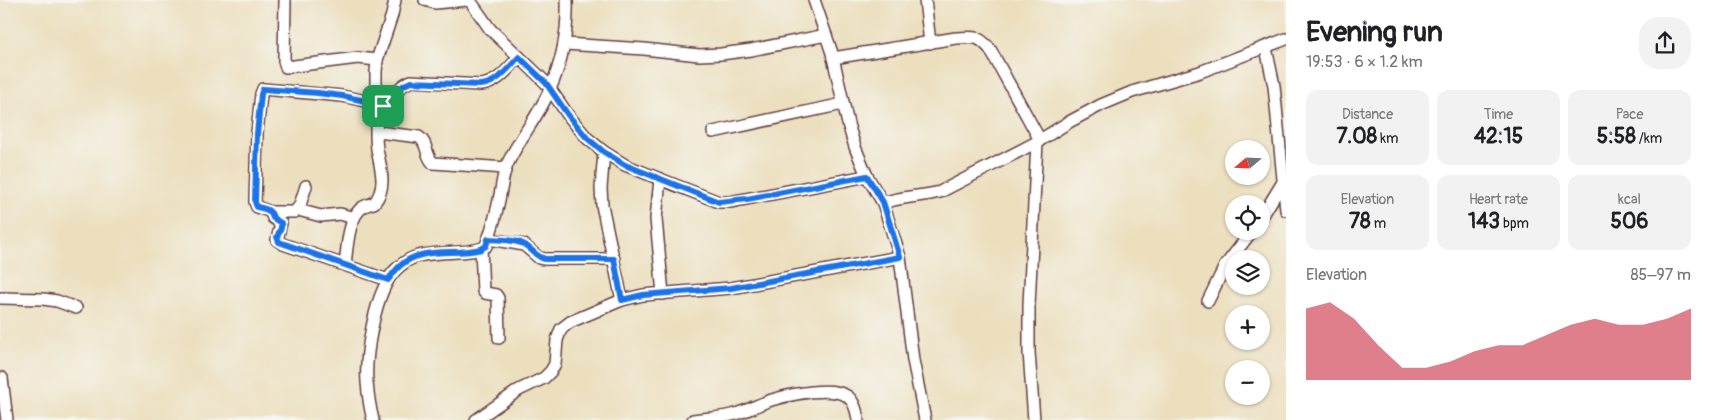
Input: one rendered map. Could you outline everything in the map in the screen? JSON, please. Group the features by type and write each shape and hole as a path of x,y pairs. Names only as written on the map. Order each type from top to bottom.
{"street":[{"path":"285,0 284,61 286,67 358,58 377,60"},
{"path":"345,265 354,218 360,208 374,203 381,190 382,179 376,129 381,106 376,83 377,60 390,23 395,0"},
{"path":"425,0 435,3 472,1 490,29 536,73 587,138 604,152 625,165 660,179 719,202 730,202 867,176"},
{"path":"373,420 367,381 368,359 381,295 388,280 401,265 414,257 432,253 481,249 486,246 506,168 516,145 550,90 565,44 568,18 567,0"},
{"path":"814,0 833,58 855,147 867,176 883,202 900,257 913,360 925,420"},
{"path":"925,0 930,43"},
{"path":"565,44 707,55 751,50 826,35"},
{"path":"833,58 974,36 982,39 990,49 1038,141 1028,352 1034,420"},
{"path":"883,202 895,198 923,196 940,192 1038,141 1069,122 1132,92 1200,72 1286,39"},
{"path":"1266,48 1274,86 1286,210"},
{"path":"306,186 298,210 293,213 271,212 257,207 255,202 257,134 263,89 342,96 381,106 391,102 402,85 411,82 480,85 491,83 497,80 519,57"},
{"path":"713,132 843,104"},
{"path":"376,129 381,133 419,137 424,142 428,158 433,162 506,168"},
{"path":"604,152 601,188 602,205 622,300"},
{"path":"660,179 656,219 663,294"},
{"path":"1270,203 1283,182"},
{"path":"298,210 321,216 340,214 354,218"},
{"path":"271,212 273,218 282,225 277,237 279,242 388,280"},
{"path":"488,239 524,245 539,258 545,259 614,259"},
{"path":"1208,300 1225,266 1245,240"},
{"path":"481,249 483,291 496,295 498,298 499,338"},
{"path":"476,420 519,390 544,378 551,371 555,364 557,340 562,329 570,322 622,300 643,295 731,288 900,257"},
{"path":"0,298 43,299 57,301 76,308"},
{"path":"2,378 7,407 7,420"},
{"path":"694,420 738,414 780,398 805,393 826,392 839,393 848,397 854,406 858,420"}],"route":[{"path":"519,57 546,83 587,138 604,152 625,165 719,202 730,202 867,176 883,202 900,257 731,288 643,295 622,300 614,259 539,258 524,245 515,242 488,239 486,246 475,251 451,251 414,257 401,265 388,280 279,242 277,237 282,225 281,223 273,218 268,210 257,207 255,202 257,134 263,89 342,96 383,106 391,102 402,85 411,82 486,85 497,80 519,57"}]}
